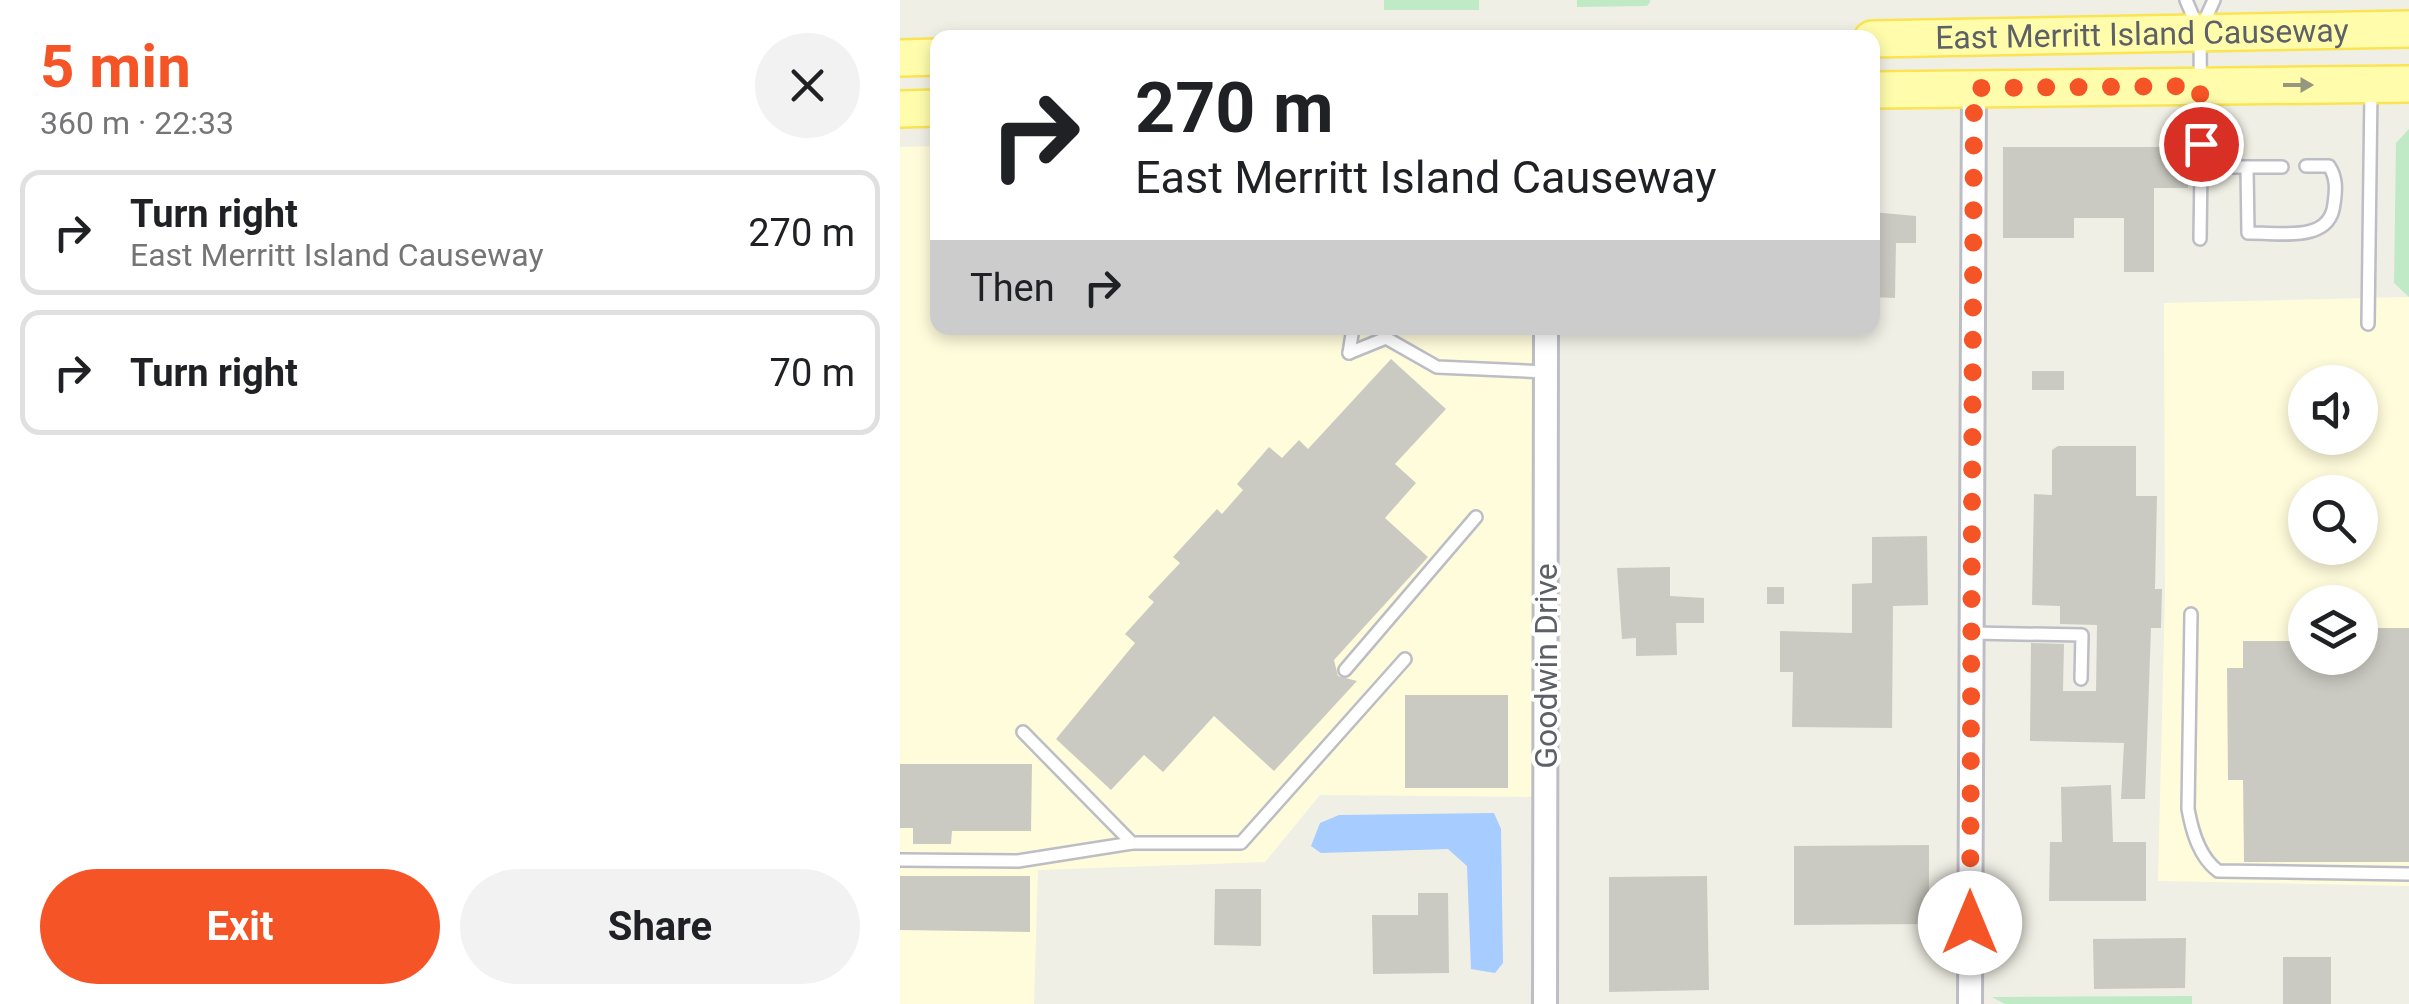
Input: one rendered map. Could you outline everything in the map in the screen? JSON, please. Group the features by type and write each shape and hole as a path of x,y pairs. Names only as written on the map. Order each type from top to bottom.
{"main road":[{"name":"East Merritt Island Causeway","path":"1880,38 2200,10 2409,29"},
{"path":"900,58 930,57"},
{"name":"East Merritt Island Causeway","path":"1880,90 2409,84"},
{"path":"900,110 930,108"}],"street":[{"path":"1970,1004 1974,88"},
{"name":"Goodwin Drive","path":"1544,1004 1546,335"}],"lane":[{"path":"2200,10 2200,239"},
{"path":"2368,324 2371,84"},
{"path":"2201,167 2282,166"},
{"path":"2247,167 2248,233 2315,232 2327,226 2334,212 2335,175 2329,166 2306,166"},
{"path":"1352,335 1349,353 1383,335"},
{"path":"1390,335 1436,367 1546,372"},
{"path":"1345,670 1476,517"},
{"path":"2191,614 2188,809 2192,830 2211,867 2218,872 2409,874"},
{"path":"1972,633 2082,635 2082,679"},
{"path":"900,860 1018,860 1132,844 1241,843 1405,658"},
{"path":"1024,732 1132,844"}],"shaded area":[{"path":"930,146 930,335 1544,335 1546,797 1320,795 1265,862 1038,870 1034,1004 900,1004 900,147"},
{"path":"2409,297 2409,886 2158,881 2165,595 2164,303"}],"green space":[{"path":"1384,0 1479,0 1479,10 1384,10"},
{"path":"1577,0 1650,2 1647,6 1577,7"},
{"path":"2409,129 2409,297 2394,283 2396,143"},
{"path":"2192,996 2192,1004 2005,1004 1992,997"}],"water":[{"path":"1494,813 1501,829 1503,963 1495,973 1471,969 1467,866 1448,849 1321,853 1311,846 1320,823 1339,815"}],"building":[{"path":"2003,147 2188,147 2188,188 2154,188 2154,272 2124,272 2124,218 2074,218 2074,238 2003,238"},
{"path":"1880,213 1916,216 1916,243 1896,243 1895,298 1880,297"},
{"path":"1391,359 1446,409 1395,464 1416,483 1385,518 1428,557 1334,660 1338,676 1357,681 1274,771 1214,716 1163,772 1144,755 1111,790 1056,739 1135,643 1125,634 1154,602 1148,597 1180,563 1173,557 1217,509 1222,514 1243,490 1237,484 1269,447 1282,458 1299,440 1308,449"},
{"path":"2032,371 2064,371 2064,390 2032,390"},
{"path":"2058,446 2136,446 2136,496 2157,496 2155,589 2162,589 2161,628 2151,628 2145,799 2121,799 2124,743 2030,741 2031,643 2064,644 2063,691 2096,691 2097,625 2060,624 2060,606 2032,605 2034,494 2052,495 2052,450"},
{"path":"1927,536 1928,605 1893,606 1892,728 1792,727 1793,672 1780,672 1780,631 1852,633 1852,584 1872,583 1872,537"},
{"path":"1670,567 1670,596 1704,598 1704,623 1676,623 1677,655 1636,656 1636,638 1622,639 1617,568"},
{"path":"1767,587 1784,587 1784,604 1767,604"},
{"path":"2378,628 2409,628 2409,862 2244,862 2243,780 2228,780 2227,668 2243,668 2243,641 2288,641 2288,675 2378,675"},
{"path":"1405,695 1508,695 1508,788 1405,788"},
{"path":"900,764 1032,764 1031,831 952,831 951,844 913,844 913,828 900,828"},
{"path":"2111,785 2113,842 2146,842 2146,901 2049,901 2050,842 2062,842 2061,787"},
{"path":"1929,845 1929,924 1794,925 1794,846"},
{"path":"900,876 1030,876 1030,932 900,930"},
{"path":"1707,876 1709,990 1609,992 1609,877"},
{"path":"1215,889 1261,889 1261,946 1214,945"},
{"path":"1418,893 1448,893 1449,973 1373,974 1372,915 1418,915"},
{"path":"2186,938 2185,988 2094,989 2093,939"},
{"path":"2283,957 2331,957 2331,1004 2283,1004"}],"route":[{"path":"1970,923 1974,88 2200,86 2201,144"}]}
